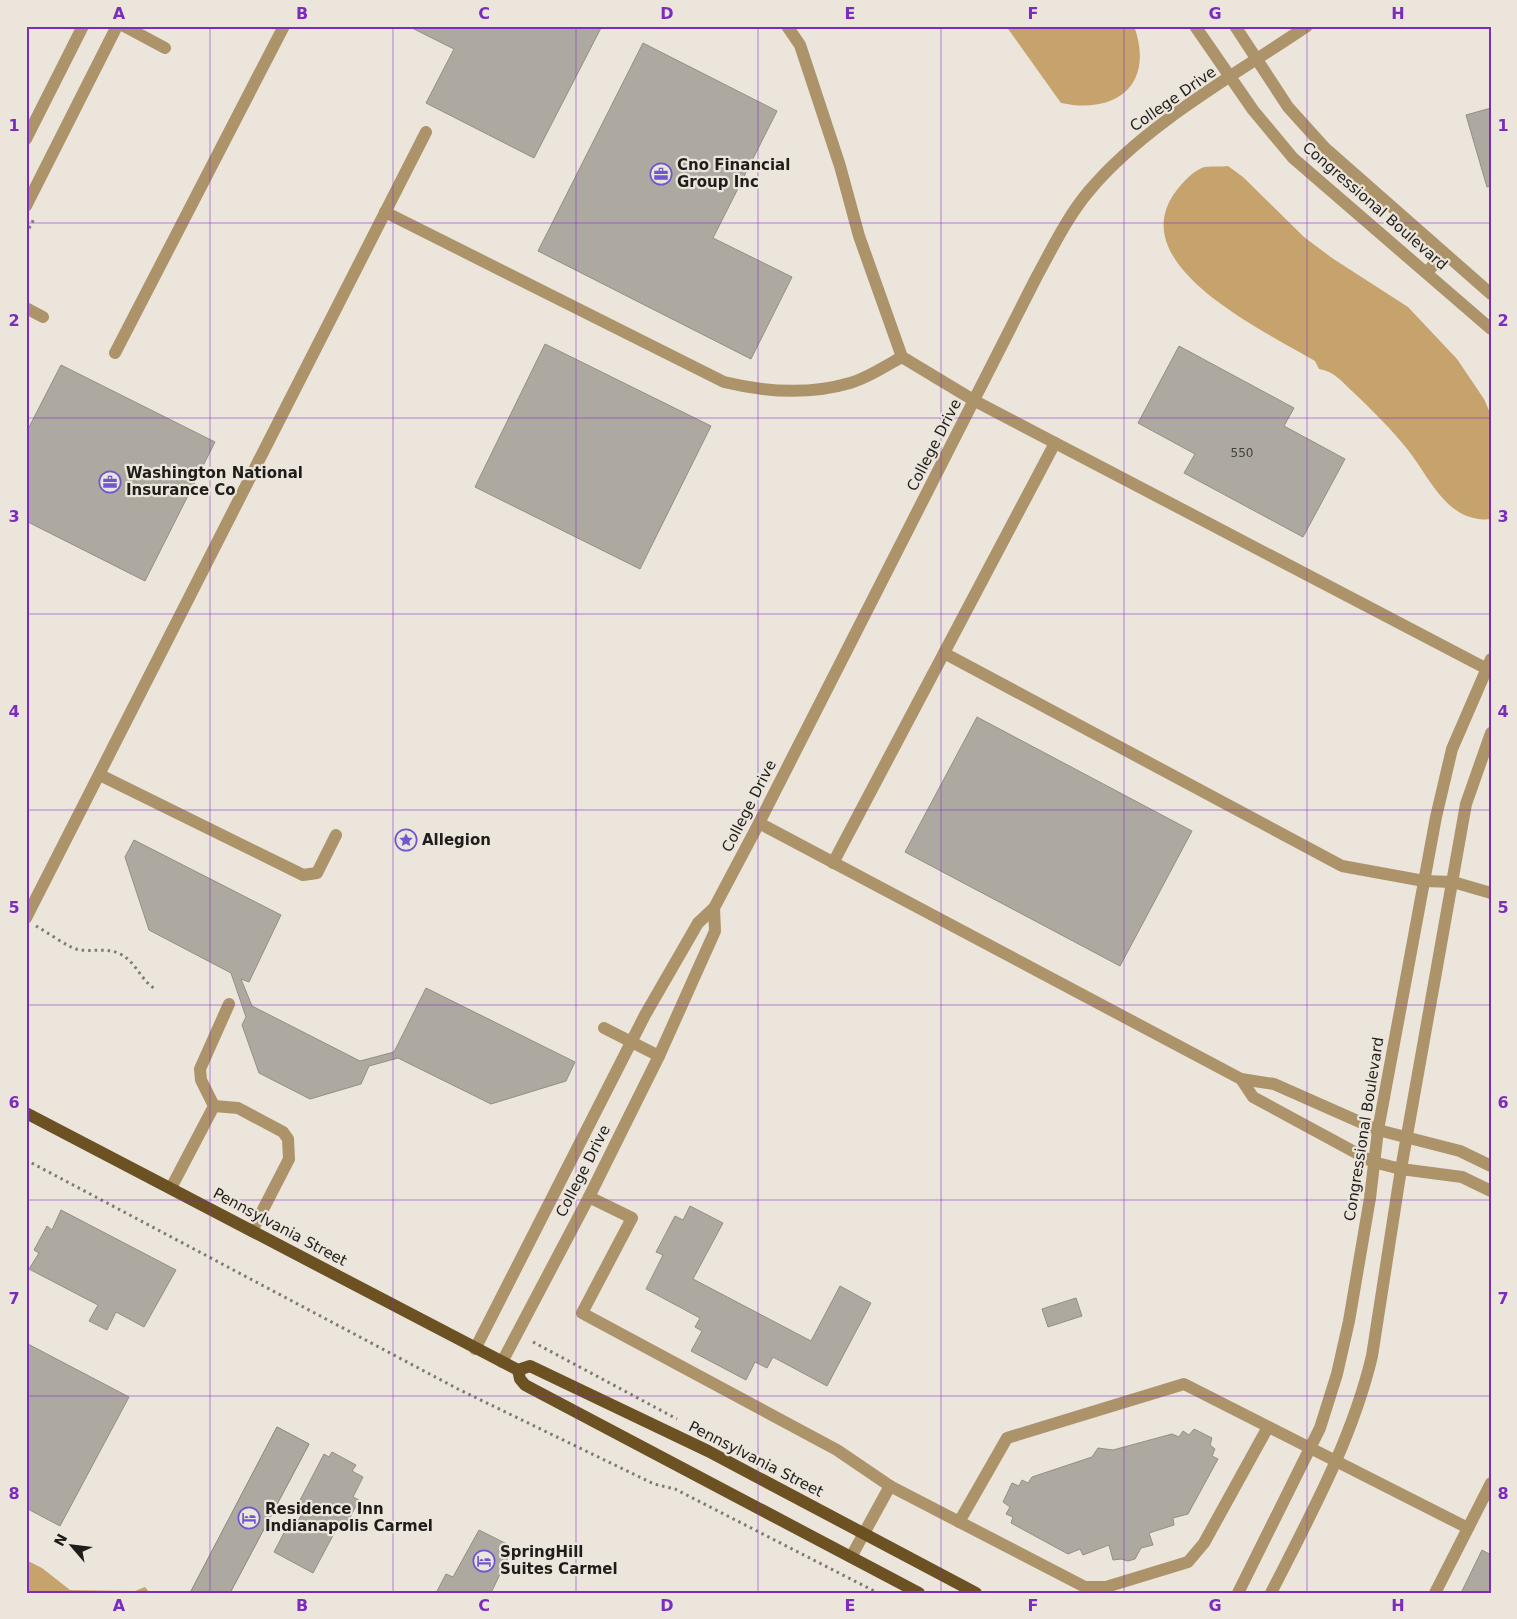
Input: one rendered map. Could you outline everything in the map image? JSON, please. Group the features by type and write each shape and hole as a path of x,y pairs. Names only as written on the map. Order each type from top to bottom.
{"main road":[{"name":"Pennsylvania Street","path":"26,1113 502,1362 518,1370 530,1366 708,1451 976,1593"},
{"name":"Pennsylvania Street","path":"518,1370 520,1379 525,1385 919,1593"}],"street":[{"path":"26,139 83,26"},
{"path":"26,206 117,26"},
{"path":"124,26 165,48"},
{"path":"115,353 284,26"},
{"path":"787,26 800,45 840,166 859,236 902,357 975,401 1489,666"},
{"name":"Congressional Boulevard","path":"1195,26 1230,78 1293,158 1491,329"},
{"name":"Congressional Boulevard","path":"1236,26 1288,107 1324,148 1491,294"},
{"name":"College Drive","path":"475,1348 632,1041 698,923 714,908 759,823 1036,278 1073,212 1089,191 1140,141 1307,26"},
{"path":"31,922 100,775 426,132"},
{"path":"385,212 724,382 754,390 807,391 851,383 902,357"},
{"path":"1426,273 1443,252"},
{"path":"26,308 43,317"},
{"path":"833,863 1055,443"},
{"path":"944,653 1342,866 1424,881 1453,882 1491,893"},
{"name":"Congressional Boulevard","path":"1238,1593 1310,1448 1326,1410 1344,1348 1370,1198 1378,1130 1424,881 1452,749 1489,666"},
{"path":"1271,1593 1336,1461 1367,1378 1406,1137 1466,804 1491,733"},
{"path":"100,775 303,875 317,872 336,835"},
{"path":"759,823 1241,1079 1274,1084 1378,1130 1460,1151 1491,1166"},
{"name":"College Drive","path":"502,1362 660,1056 715,931 714,908"},
{"path":"214,1106 201,1080 200,1069 229,1004"},
{"path":"604,1028 660,1056"},
{"path":"1241,1079 1252,1097 1373,1162 1401,1169 1462,1177 1491,1191"},
{"path":"171,1188 214,1106"},
{"path":"214,1106 238,1108 283,1132 288,1139 289,1159 252,1231"},
{"path":"589,1196 632,1218 582,1313 837,1450 890,1486 1084,1586 1106,1587 1188,1562 1204,1544 1268,1427"},
{"path":"959,1522 1007,1438 1184,1384 1468,1528"},
{"path":"1435,1593 1491,1483"},
{"path":"851,1557 890,1486"}],"path":[{"path":"31,922 77,950 102,949 119,953 137,967 147,985 157,990"},
{"path":"26,1160 458,1389 654,1484 675,1489 878,1593"}],"shaded area":[{"path":"1006,26 1134,26 1139,46 1139,64 1135,79 1126,91 1114,99 1099,104 1081,106 1061,103"},
{"path":"1228,166 1243,177 1304,237 1332,258 1408,307 1457,359 1484,399 1491,415 1491,519 1476,519 1452,507 1442,497 1395,435 1341,381 1329,372 1319,369 1315,361 1238,316 1210,296 1186,273 1169,249 1164,224 1172,197 1187,179 1201,168"},
{"path":"26,1560 42,1568 70,1590 135,1591 145,1587 150,1593 32,1593 26,1590"}],"building":[{"path":"408,26 602,26 534,158 426,103 454,49"},
{"name":"Cno Financial Group Inc","path":"643,43 777,111 713,238 792,277 751,359 538,251"},
{"path":"1491,108 1491,186 1487,187 1466,115"},
{"path":"545,344 711,426 640,569 475,487"},
{"path":"1179,346 1294,408 1284,426 1345,459 1303,537 1184,473 1195,454 1138,423"},
{"name":"Washington National Insurance Co","path":"61,365 215,442 145,581 26,521 26,433"},
{"path":"977,717 1192,831 1120,966 905,852"},
{"path":"134,840 281,915 249,982 241,979 252,1006 360,1061 394,1052 426,988 575,1062 566,1081 491,1104 398,1058 369,1066 361,1084 310,1099 259,1073 242,1025 246,1017 231,973 149,930 125,857"},
{"path":"690,1206 723,1223 693,1279 811,1341 840,1286 871,1303 827,1386 773,1357 767,1368 755,1362 746,1380 691,1351 702,1331 695,1327 700,1318 646,1289 663,1255 656,1252 675,1216 683,1220"},
{"path":"61,1210 176,1270 144,1327 116,1312 107,1330 89,1321 98,1305 29,1269 39,1253 34,1250 47,1226 52,1230"},
{"path":"1076,1298 1082,1316 1048,1327 1042,1309"},
{"path":"26,1343 129,1397 60,1526 26,1508"},
{"name":"Residence Inn Indianapolis Carmel","path":"277,1427 309,1444 230,1593 190,1593"},
{"name":"Residence Inn Indianapolis Carmel","path":"277,1427 309,1444 230,1593 190,1593"},
{"path":"1194,1429 1212,1438 1210,1445 1215,1449 1212,1456 1218,1459 1188,1514 1173,1518 1174,1525 1149,1533 1153,1545 1141,1548 1135,1559 1128,1561 1121,1559 1113,1560 1109,1545 1083,1555 1080,1549 1068,1554 1011,1523 1013,1517 1006,1514 1010,1507 1003,1502 1012,1483 1019,1486 1022,1480 1028,1483 1032,1477 1092,1457 1098,1448 1113,1450 1172,1434 1179,1437 1183,1431 1189,1435"},
{"name":"Residence Inn Indianapolis Carmel","path":"332,1452 356,1465 352,1471 363,1477 353,1497 359,1500 343,1531 337,1528 313,1573 274,1552 287,1527 293,1530 304,1510 297,1506 324,1454 329,1457"},
{"name":"SpringHill Suites Carmel","path":"479,1530 513,1547 491,1593 436,1593 446,1574 453,1577"},
{"path":"1482,1550 1491,1555 1491,1593 1461,1593"}],"place":[{"name":"Cno Financial Group Inc","path":"661,174"},
{"name":"Washington National Insurance Co","path":"110,482"},
{"name":"Allegion","path":"406,840"},
{"name":"Residence Inn Indianapolis Carmel","path":"249,1518"},
{"name":"SpringHill Suites Carmel","path":"484,1561"}]}
